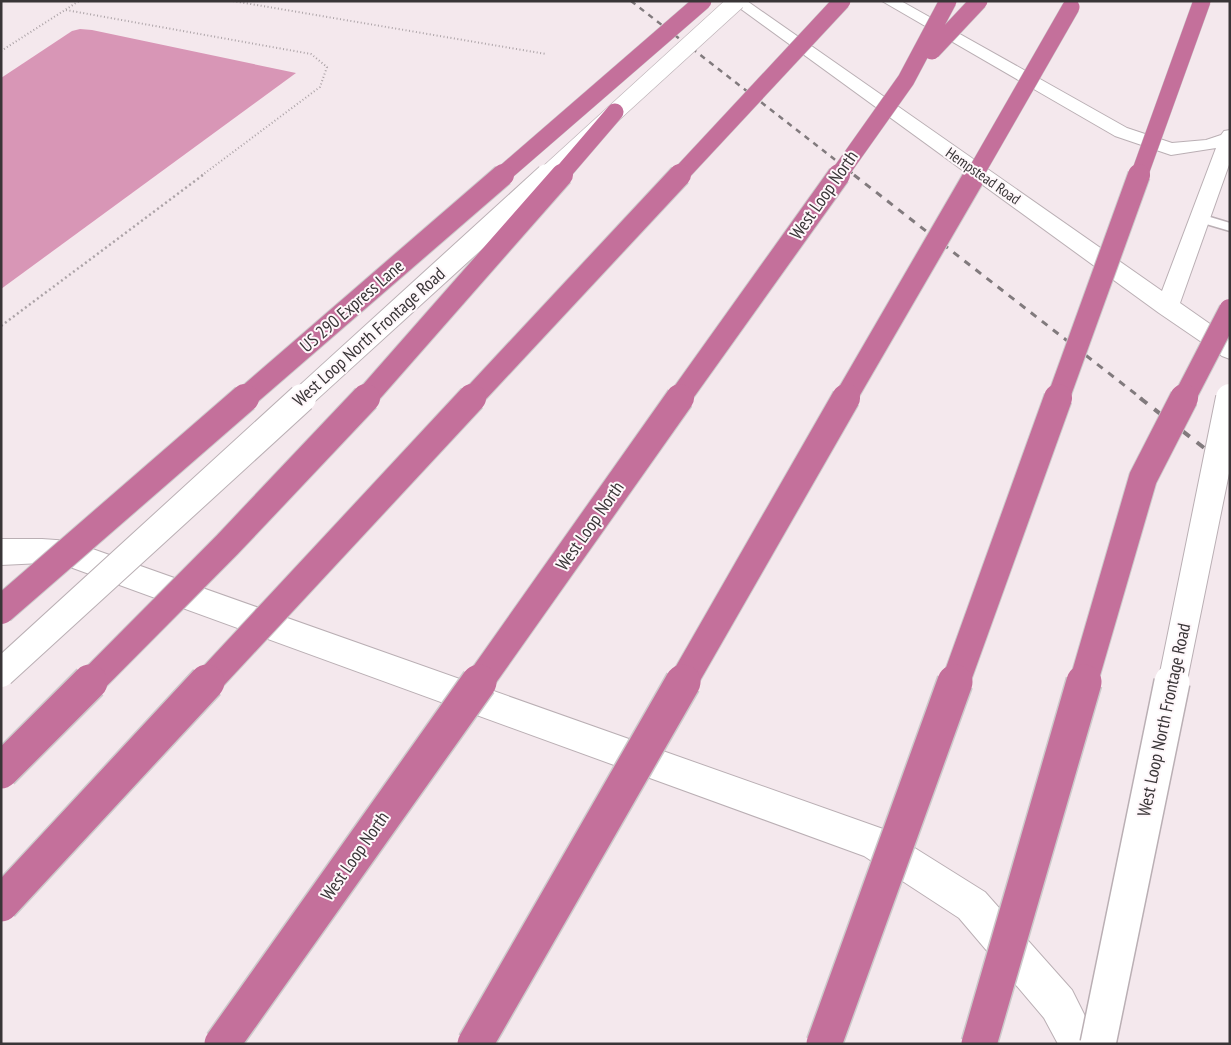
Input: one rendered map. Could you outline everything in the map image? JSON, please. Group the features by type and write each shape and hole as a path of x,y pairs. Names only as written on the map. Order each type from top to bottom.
{"highway":[{"name":"US 290 Express Lane","path":"1,610 703,1"},
{"path":"1,904 842,1"},
{"name":"West Loop North","path":"222,1044 906,80 948,1"},
{"path":"906,80 978,1"},
{"path":"824,1044 1202,1"},
{"path":"475,1044 1071,8"},
{"path":"1,771 234,538 358,407 477,274 615,112"},
{"path":"978,1044 1143,478 1230,310"}],"main road":[{"name":"West Loop North Frontage Road","path":"1,674 737,1"},
{"name":"Hempstead Road","path":"737,1 1230,350"},
{"path":"888,1 1121,132 1171,149 1207,145 1229,137"},
{"path":"1168,307 1229,137"},
{"name":"West Loop North Frontage Road","path":"1098,1044 1230,396"},
{"path":"1,552 42,551 70,554 874,842 972,905 1058,1004 1078,1044"}],"lane":[{"path":"1200,218 1230,227"}],"path":[{"path":"1,51 79,1"},
{"path":"233,1 546,54"},
{"path":"1,326 320,87 327,67 311,54 66,10"}],"shaded area":[{"path":"80,29 296,73 1,289 1,78 72,31"}],"railway":[{"path":"631,1 856,176"},
{"path":"854,175 1142,399"},
{"path":"1140,398 1230,468"}]}
